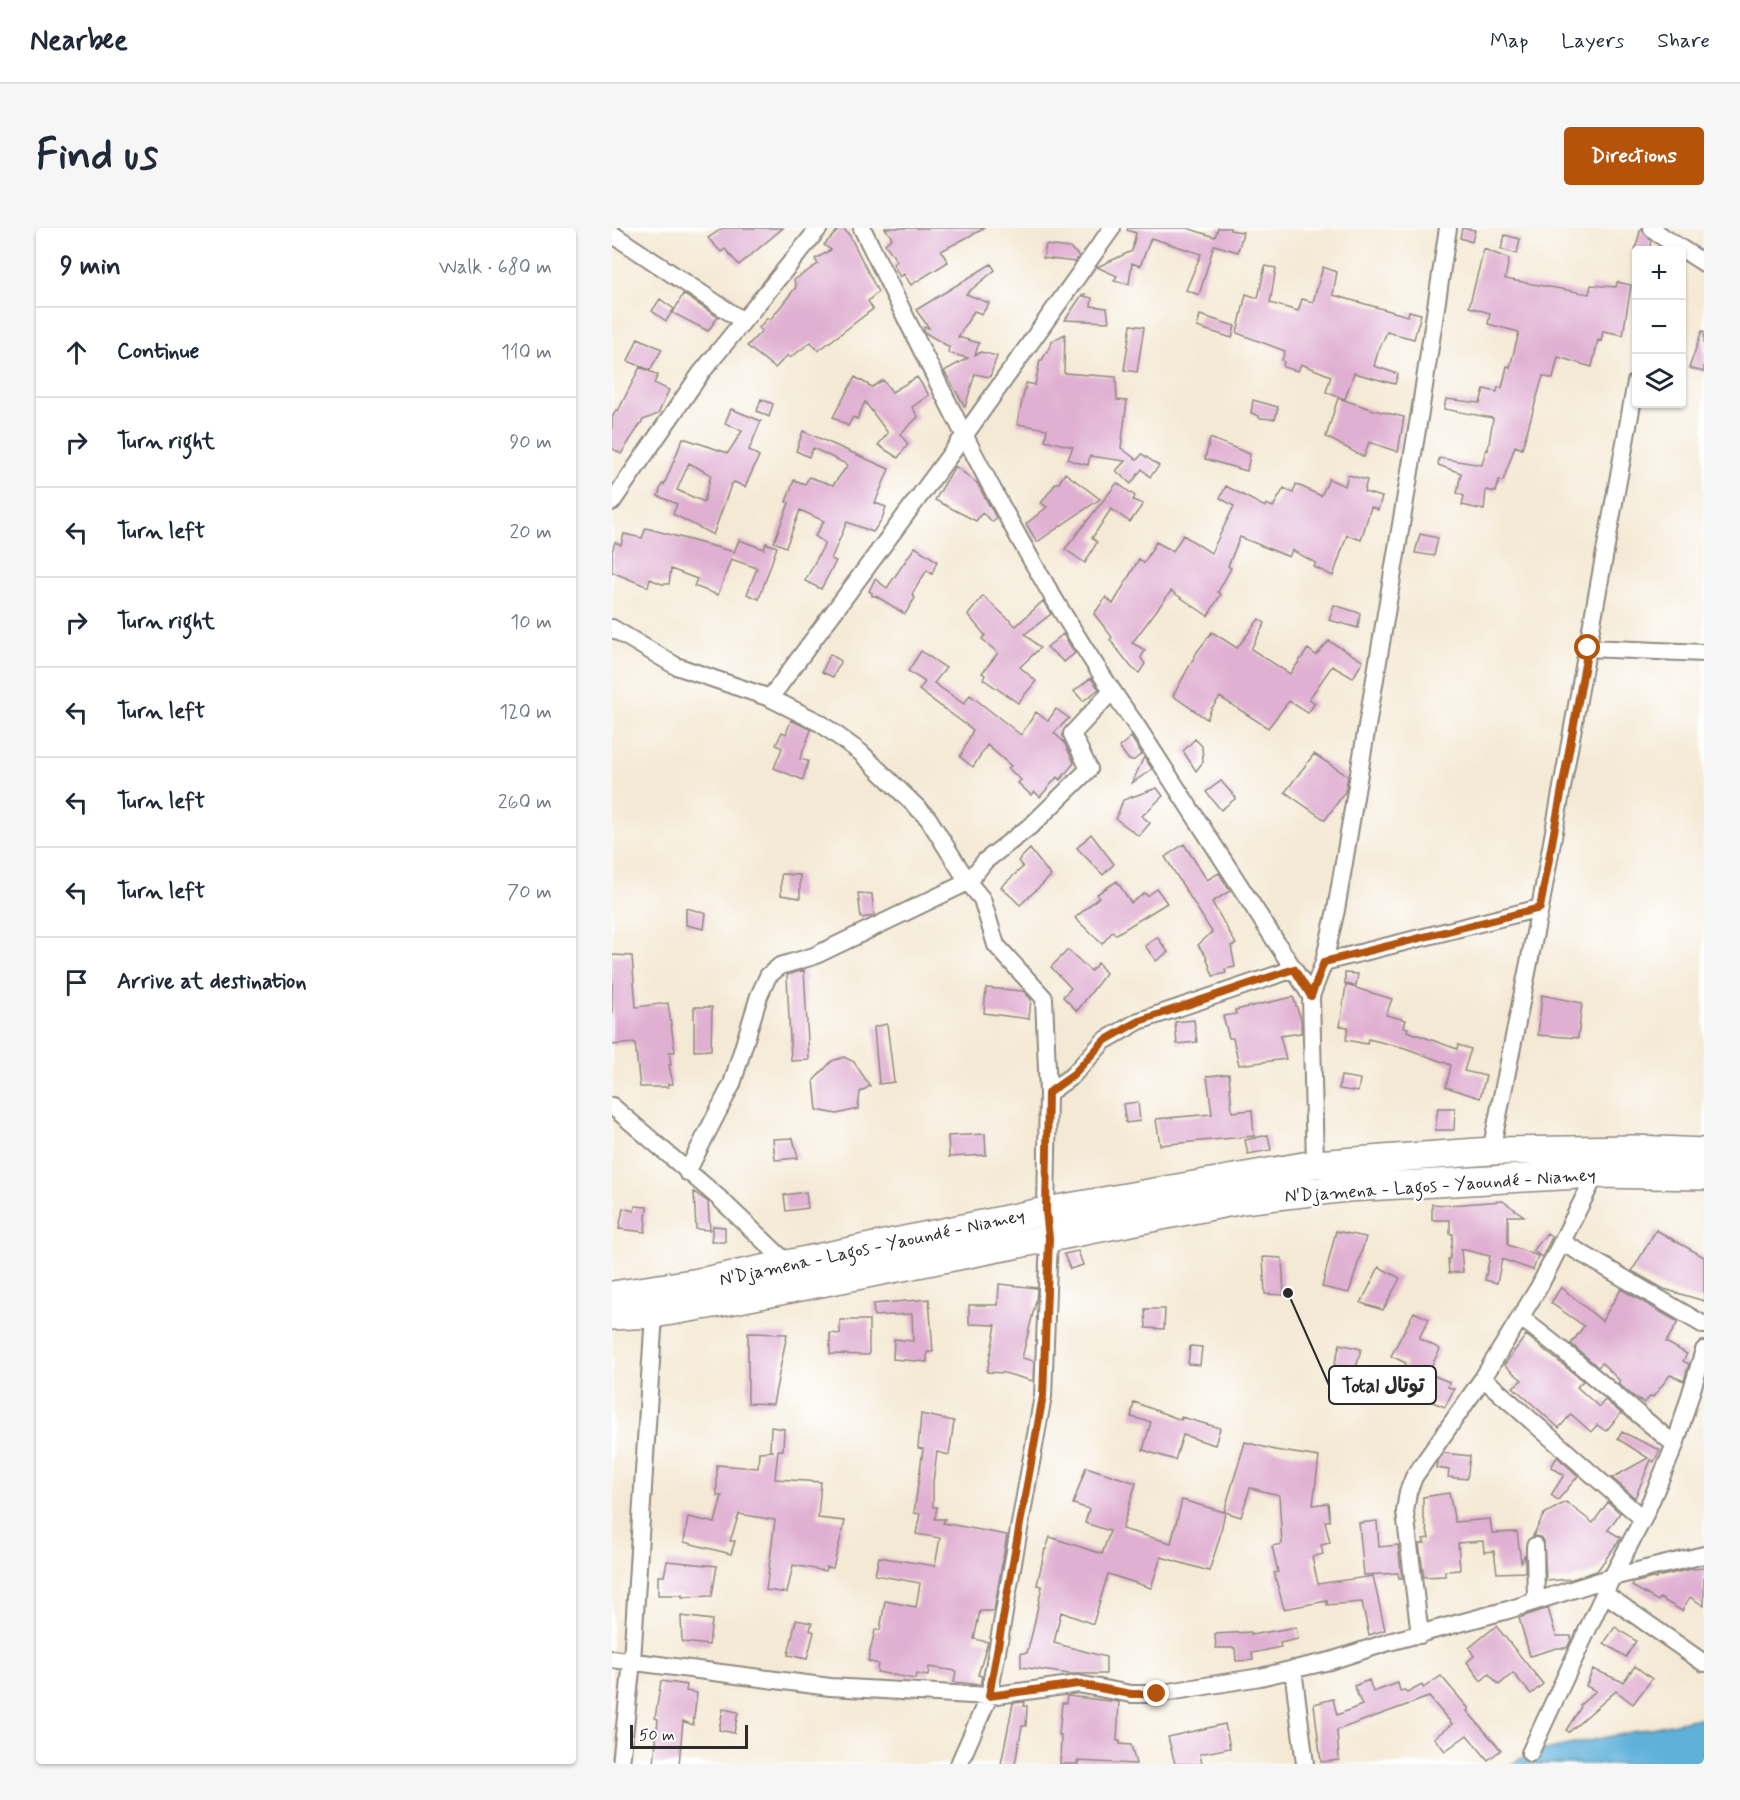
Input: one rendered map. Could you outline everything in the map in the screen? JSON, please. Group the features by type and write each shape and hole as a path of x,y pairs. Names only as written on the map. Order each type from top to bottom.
{"highway":[{"name":"N'Djamena - Lagos - Yaoundé - Niamey","path":"612,1295 699,1282 1046,1211 1315,1164 1491,1151 1635,1149 1704,1152"},
{"name":"N'Djamena - Lagos - Yaoundé - Niamey","path":"612,1316 654,1314 1243,1200 1347,1188 1596,1174 1704,1176"}],"street":[{"path":"612,502 701,373 819,228"},
{"path":"862,228 964,436 1026,550 1112,692 1136,725 1311,996"},
{"path":"1315,1164 1311,996 1324,962 1336,910 1448,228"},
{"path":"770,698 964,436 1106,231"},
{"path":"612,234 743,321"},
{"path":"1660,236 1704,264"},
{"path":"1491,1151 1540,908 1632,404"},
{"path":"612,628 676,666 770,698 820,723 860,752 928,818 968,882 982,899 996,945 1044,998 1048,1093 1046,1211 1049,1238 1043,1396 989,1696 959,1764"},
{"path":"1588,648 1704,653"},
{"path":"687,1172 732,1084 759,996 768,976 780,966 814,956 968,882 985,861 1034,824 1089,769 1072,734 1112,692"},
{"path":"1324,962 1540,908"},
{"path":"1048,1093 1072,1076 1104,1041 1139,1021 1294,969"},
{"path":"612,1106 719,1198 788,1264"},
{"path":"1420,1635 1405,1512 1408,1492 1414,1477 1483,1378 1520,1317 1562,1242 1596,1174"},
{"path":"1562,1242 1704,1325"},
{"path":"621,1764 632,1661 654,1314"},
{"path":"1520,1317 1675,1445"},
{"path":"1530,1753 1612,1577 1643,1519 1697,1399 1704,1350"},
{"path":"1483,1378 1643,1519"},
{"path":"1535,1546 1536,1601"},
{"path":"612,1659 830,1687 989,1696 1078,1684 1131,1694 1157,1694 1260,1677 1330,1661 1612,1577 1704,1555"},
{"path":"1605,1594 1704,1663"},
{"path":"1293,1669 1305,1764"}],"water":[{"path":"1704,1717 1704,1764 1511,1764 1530,1753"}],"building":[{"path":"723,228 783,228 739,265 725,249 721,252 708,238"},
{"path":"840,228 843,228 850,236 878,292 868,301 873,309 818,351 811,342 790,358 788,355 775,368 747,346 762,331 759,328 767,318 770,320 796,287 794,280 818,264 815,259 831,250 824,245"},
{"path":"885,228 985,228 941,251 948,262 911,285 904,274 900,277 893,264 897,261 885,244 892,238"},
{"path":"1128,228 1187,228 1215,237 1218,228 1230,228 1230,230 1243,232 1238,252 1214,245 1199,295 1186,290 1201,254 1151,238 1140,266 1132,263 1129,284 1114,281 1117,276 1097,267 1132,251 1136,233 1127,230"},
{"path":"1462,228 1475,230 1472,242 1460,238"},
{"path":"1641,228 1651,241 1650,246 1636,246"},
{"path":"1505,235 1520,239 1517,254 1501,249"},
{"path":"1046,245 1070,248 1079,256 1075,262 1043,258"},
{"path":"1484,249 1509,259 1505,279 1589,294 1591,285 1616,287 1617,282 1631,285 1623,335 1603,331 1601,341 1598,340 1592,367 1558,357 1553,379 1543,376 1522,449 1515,446 1503,481 1499,480 1496,492 1486,490 1484,510 1462,505 1464,496 1457,493 1461,473 1438,465 1439,458 1482,465 1486,449 1488,450 1493,418 1444,409 1446,399 1480,403 1484,389 1497,392 1498,387 1502,388 1519,332 1488,324 1490,313 1469,307"},
{"path":"991,264 995,270 966,294 989,303 982,314 974,311 958,337 979,343 975,355 981,352 997,356 990,377 975,374 965,407 944,371 968,358 948,353 949,347 924,332 924,327 929,328 916,310"},
{"path":"1265,266 1276,268 1270,303 1298,311 1302,299 1313,302 1323,267 1337,272 1333,295 1408,316 1409,311 1421,314 1414,339 1387,332 1378,352 1374,366 1398,374 1395,384 1354,373 1345,399 1326,392 1331,376 1301,364 1298,371 1283,367 1282,360 1285,351 1237,333 1246,294 1258,298"},
{"path":"683,294 718,317 708,331 673,313"},
{"path":"1085,294 1084,296 1092,298 1091,306 1107,308 1109,322 1065,320"},
{"path":"660,299 674,309 666,321 652,311"},
{"path":"1200,315 1235,326 1232,338 1197,327"},
{"path":"1131,325 1144,327 1137,372 1124,370"},
{"path":"1702,331 1704,331 1704,372 1689,368"},
{"path":"1065,334 1064,373 1116,377 1117,400 1127,401 1121,448 1137,460 1142,454 1159,466 1150,477 1142,469 1131,484 1116,471 1125,461 1090,456 1088,465 1072,461 1068,459 1073,447 1045,440 1047,429 1017,424 1026,383 1035,385 1040,360 1052,341"},
{"path":"638,338 662,349 650,370 628,361"},
{"path":"640,367 658,375 654,383 669,390 658,414 643,420 621,454 612,448 612,418 616,410 618,411"},
{"path":"855,377 872,387 883,380 892,392 917,377 929,395 912,407 918,417 900,434 908,444 898,458 878,445 888,433 865,402 857,419 853,417 848,426 833,417"},
{"path":"1338,398 1404,417 1398,452 1369,442 1364,457 1326,437"},
{"path":"761,399 773,404 769,417 757,411"},
{"path":"1253,400 1278,407 1275,419 1259,418 1251,413"},
{"path":"731,409 761,421 749,450 759,456 745,487 734,482 731,485 713,535 673,514 677,504 658,496 683,438 728,453 742,431 725,423","holes":["689,463 711,475 704,502 677,490"]},
{"path":"803,431 889,469 875,503 886,507 882,519 873,532 847,522 831,559 836,561 821,589 805,581 825,543 815,536 824,521 800,510 786,547 774,542 789,503 786,502 794,480 805,484 809,477 833,485 848,465 813,448 809,457 796,451"},
{"path":"1210,438 1250,454 1247,471 1205,459"},
{"path":"955,466 977,483 996,518 993,522 982,513 976,521 935,500"},
{"path":"1065,473 1100,499 1037,542 1026,524 1047,507 1041,503"},
{"path":"1348,475 1367,480 1364,492 1382,497 1378,510 1371,507 1361,540 1347,535 1333,576 1314,567 1316,563 1292,550 1289,557 1240,537 1228,566 1231,568 1218,592 1221,594 1208,616 1171,591 1132,643 1145,650 1141,658 1145,664 1139,673 1132,668 1110,640 1112,637 1094,614 1106,597 1113,604 1139,559 1144,563 1156,542 1173,551 1183,535 1211,553 1234,506 1220,498 1226,486 1265,507 1266,504 1273,507 1284,488 1293,493 1296,484 1321,496 1329,479 1345,486"},
{"path":"1117,483 1135,496 1133,500 1143,504 1130,522 1111,509 1092,538 1097,542 1085,563 1065,549"},
{"path":"646,528 734,552 739,540 764,549 766,543 777,547 759,599 747,594 757,568 731,559 718,595 694,586 697,579 671,569 669,584 650,579 648,587 612,572 612,551 615,542 621,545 624,534 642,538"},
{"path":"1420,534 1438,538 1434,556 1415,553"},
{"path":"915,547 937,561 932,574 927,570 912,594 915,598 905,614 876,596 872,596 869,591 875,579 887,588"},
{"path":"983,596 1016,626 1043,601 1051,614 1025,634 1040,648 1020,667 1036,681 1018,703 983,679 985,675 982,673 998,653 982,639 985,635 968,615"},
{"path":"1334,605 1360,613 1358,628 1329,620"},
{"path":"1259,619 1265,623 1251,649 1290,674 1308,649 1316,655 1329,641 1363,661 1353,678 1332,666 1309,699 1315,703 1308,713 1289,701 1268,728 1220,697 1207,719 1173,696 1197,652 1212,632 1237,648"},
{"path":"1063,634 1075,653 1064,662 1047,647"},
{"path":"921,651 946,668 934,683 964,704 970,695 1021,735 1036,712 1048,721 1056,709 1069,718 1054,733 1064,742 1074,763 1060,780 1057,777 1040,797 1035,792 1031,795 1018,783 1021,780 1008,768 1011,766 987,745 973,767 960,757 973,730 919,690 925,682 908,671"},
{"path":"830,654 841,661 833,677 822,672"},
{"path":"1091,678 1099,689 1083,701 1074,691"},
{"path":"791,720 811,730 800,759 808,761 803,780 774,768 782,748 776,745 782,732 786,734"},
{"path":"1131,737 1142,754 1134,760 1129,760 1119,747"},
{"path":"1195,739 1202,746 1203,762 1196,771 1183,751"},
{"path":"1314,754 1348,776 1345,792 1325,820 1285,792"},
{"path":"1144,757 1152,769 1132,783"},
{"path":"1221,781 1236,798 1221,810 1206,792"},
{"path":"1157,788 1163,796 1142,816 1150,823 1139,836 1116,819 1123,800"},
{"path":"1091,834 1114,864 1103,875 1077,848"},
{"path":"1184,844 1207,880 1219,873 1230,891 1212,902 1236,944 1231,946 1235,967 1225,969 1226,973 1213,976 1206,956 1198,945 1212,932 1165,857"},
{"path":"1030,849 1051,876 1020,905 1001,887 1023,867 1018,861"},
{"path":"781,874 800,875 800,898 781,895"},
{"path":"1117,881 1131,903 1145,893 1147,896 1157,889 1167,903 1115,935 1113,931 1102,944 1075,918 1099,897 1097,894"},
{"path":"858,893 872,894 874,916 861,918"},
{"path":"686,908 706,913 704,929 686,925"},
{"path":"1157,937 1168,952 1156,961 1145,946"},
{"path":"1068,950 1091,971 1098,963 1106,973 1077,1011 1063,997 1071,988 1051,967"},
{"path":"612,955 632,956 636,1007 668,1003 675,1052 669,1052 673,1084 668,1084 668,1087 640,1087 635,1043 612,1045"},
{"path":"804,970 809,1060 791,1061 787,975"},
{"path":"1345,973 1358,974 1356,986 1345,984"},
{"path":"1346,985 1392,999 1386,1015 1406,1020 1404,1027 1408,1028 1407,1031 1457,1049 1458,1045 1471,1049 1464,1071 1486,1076 1480,1098 1446,1087 1451,1065 1405,1048 1368,1039 1367,1044 1346,1040 1348,1027 1340,1026"},
{"path":"986,988 1023,991 1031,999 1029,1019 984,1013"},
{"path":"1542,995 1582,1003 1578,1038 1538,1035"},
{"path":"1293,997 1301,1019 1301,1033 1280,1036 1286,1059 1239,1065 1233,1038 1229,1038 1223,1016 1236,1014 1235,1010"},
{"path":"694,1007 712,1007 711,1050 694,1051"},
{"path":"1194,1020 1197,1042 1177,1044 1175,1022"},
{"path":"887,1024 894,1082 879,1084 874,1027"},
{"path":"844,1057 854,1062 870,1086 860,1092 858,1109 837,1114 817,1110 814,1080 832,1061"},
{"path":"1229,1074 1232,1112 1252,1110 1254,1136 1160,1145 1156,1119 1212,1114 1207,1076"},
{"path":"1341,1076 1360,1079 1358,1092 1339,1089"},
{"path":"1138,1102 1140,1121 1126,1123 1123,1104"},
{"path":"1438,1108 1455,1108 1454,1130 1435,1130"},
{"path":"985,1134 986,1155 949,1157 948,1136"},
{"path":"1268,1135 1271,1150 1248,1154 1245,1140"},
{"path":"793,1138 798,1158 775,1160 773,1139"},
{"path":"694,1192 708,1202 710,1230 696,1229"},
{"path":"806,1192 808,1208 786,1211 784,1195"},
{"path":"1503,1201 1524,1216 1508,1216 1508,1245 1538,1256 1533,1270 1502,1259 1497,1283 1485,1280 1490,1256 1461,1249 1463,1272 1449,1273 1448,1259 1450,1259 1453,1234 1450,1234 1450,1220 1432,1220 1432,1204"},
{"path":"635,1206 647,1207 645,1232 619,1229 623,1208 634,1211"},
{"path":"713,1226 725,1227 725,1242 711,1242"},
{"path":"1656,1230 1704,1257 1704,1301 1664,1289 1632,1271"},
{"path":"1336,1231 1366,1237 1349,1293 1322,1287"},
{"path":"1547,1233 1552,1237 1542,1257 1533,1251"},
{"path":"1078,1251 1083,1265 1070,1269 1064,1254"},
{"path":"1263,1257 1282,1258 1284,1295 1265,1294"},
{"path":"1379,1267 1400,1278 1383,1310 1361,1303"},
{"path":"999,1284 1037,1288 1022,1358 1034,1361 1033,1381 1004,1373 987,1372 996,1325 969,1324 969,1305 998,1305"},
{"path":"1561,1287 1602,1321 1621,1289 1678,1322 1666,1342 1687,1354 1683,1361 1689,1364 1684,1381 1670,1375 1653,1397 1651,1396 1644,1403 1633,1396 1618,1383 1620,1381 1602,1363 1598,1367 1571,1344 1584,1326 1551,1303"},
{"path":"929,1299 933,1352 927,1352 927,1362 893,1359 894,1339 913,1341 912,1314 874,1316 873,1304"},
{"path":"1145,1309 1165,1309 1164,1329 1146,1328"},
{"path":"1414,1312 1429,1319 1419,1338 1440,1349 1428,1373 1449,1382 1448,1387 1454,1389 1445,1407 1410,1393 1413,1382 1400,1378 1406,1363 1391,1356"},
{"path":"840,1320 869,1320 869,1355 830,1354 830,1333 840,1334"},
{"path":"748,1333 787,1334 773,1404 748,1403"},
{"path":"1526,1335 1583,1381 1577,1387 1599,1407 1605,1400 1621,1413 1606,1431 1597,1425 1591,1432 1571,1414 1559,1428 1513,1387 1522,1380 1504,1365"},
{"path":"1340,1344 1361,1349 1354,1376 1333,1370"},
{"path":"1190,1346 1202,1347 1200,1365 1188,1364"},
{"path":"1134,1402 1181,1420 1181,1417 1220,1428 1215,1445 1183,1435 1175,1460 1143,1450 1151,1422 1131,1417"},
{"path":"921,1414 954,1421 949,1455 937,1452 933,1482 933,1507 937,1507 935,1519 945,1519 943,1523 1007,1535 994,1611 980,1611 974,1639 988,1642 978,1675 982,1676 980,1685 954,1682 956,1671 929,1667 928,1676 916,1674 915,1679 877,1672 878,1664 868,1661 875,1630 880,1630 885,1601 916,1607 920,1583 875,1575 879,1557 935,1566 940,1538 916,1534 920,1514 914,1513 923,1449 918,1448"},
{"path":"771,1427 784,1429 783,1450 778,1450 775,1479 821,1482 818,1518 845,1521 833,1568 826,1567 825,1571 793,1565 787,1593 766,1590 775,1520 739,1514 730,1541 735,1541 731,1554 684,1542 688,1517 715,1523 722,1496 717,1496 717,1465 758,1468 759,1452 774,1451 770,1451"},
{"path":"1622,1432 1660,1450 1654,1462 1651,1460 1635,1498 1612,1478 1648,1458 1618,1439"},
{"path":"1245,1442 1275,1450 1319,1457 1313,1505 1328,1503 1330,1521 1325,1521 1330,1543 1321,1545 1323,1554 1312,1557 1318,1584 1373,1576 1385,1630 1369,1635 1362,1602 1327,1605 1327,1601 1284,1609 1274,1573 1278,1572 1272,1546 1282,1544 1279,1495 1250,1488 1241,1517 1225,1512 1209,1571 1161,1557 1151,1588 1108,1574 1093,1624 1061,1612 1054,1643 1106,1657 1106,1674 1069,1674 1021,1667 1021,1653 1027,1653 1033,1630 1042,1586 1037,1585 1050,1537 1102,1554 1110,1531 1085,1523 1089,1509 1073,1504 1086,1467 1136,1483 1122,1529 1171,1543 1182,1500 1224,1512"},
{"path":"1444,1453 1470,1456 1467,1479 1448,1477 1449,1470 1436,1468 1437,1462"},
{"path":"1557,1457 1578,1476 1558,1500 1551,1495 1564,1475 1551,1467"},
{"path":"1449,1493 1455,1522 1490,1519 1492,1533 1517,1532 1521,1562 1525,1554 1525,1572 1497,1573 1494,1551 1484,1552 1483,1541 1458,1543 1460,1570 1445,1571 1445,1576 1424,1577 1419,1544 1425,1543 1423,1539 1429,1538 1423,1515 1423,1497"},
{"path":"1566,1502 1593,1523 1608,1502 1620,1513 1608,1530 1621,1538 1597,1571 1572,1579 1546,1581 1544,1541 1540,1537 1533,1536 1544,1514"},
{"path":"1377,1521 1379,1547 1398,1545 1402,1578 1399,1578 1398,1573 1364,1575 1359,1523"},
{"path":"667,1561 717,1566 712,1596 658,1595 658,1576 664,1576"},
{"path":"1704,1568 1704,1606 1690,1597 1682,1611 1632,1586 1633,1583 1657,1577"},
{"path":"1548,1608 1556,1636 1571,1636 1571,1640 1567,1648 1557,1648 1530,1656 1519,1618"},
{"path":"681,1616 712,1620 709,1645 682,1642"},
{"path":"796,1620 812,1623 810,1630 814,1632 807,1659 788,1655"},
{"path":"1496,1626 1543,1684 1531,1694 1513,1673 1499,1685 1489,1674 1481,1681 1467,1662 1474,1656 1469,1648"},
{"path":"1296,1627 1298,1639 1280,1643 1281,1647 1252,1653 1253,1660 1236,1661 1235,1648 1216,1648 1215,1634 1251,1632 1251,1635"},
{"path":"1615,1627 1636,1641 1626,1657 1604,1643"},
{"path":"1635,1666 1652,1679 1633,1704 1616,1691 1569,1732 1566,1730 1581,1707 1580,1705 1596,1691 1586,1686 1593,1669 1623,1682"},
{"path":"1441,1676 1469,1709 1467,1711 1501,1750 1488,1760 1467,1735 1445,1751 1434,1738 1452,1724 1429,1697 1337,1730 1339,1760 1321,1762 1314,1704 1333,1699 1337,1715 1362,1705 1354,1686 1369,1680 1373,1692 1398,1683 1400,1691 1405,1690 1407,1693 1422,1685 1423,1688"},
{"path":"661,1681 687,1685 686,1691 697,1693 693,1725 683,1721 679,1764 654,1764 658,1719 655,1718"},
{"path":"1067,1696 1119,1702 1117,1741 1120,1741 1120,1744 1131,1745 1136,1764 1077,1761 1078,1764 1060,1764 1061,1735 1059,1735 1062,1703 1066,1703"},
{"path":"1025,1702 1024,1706 1027,1706 1026,1726 1022,1726 1015,1764 1001,1764 1013,1703"},
{"path":"723,1709 738,1712 734,1733 719,1730"},
{"path":"1225,1724 1230,1748 1200,1754 1202,1764 1175,1764 1168,1737"}],"place":[{"name":"Total توتال","path":"1288,1293"}],"route":[{"path":"1157,1694 1131,1694 1078,1684 989,1696 1043,1396 1049,1238 1046,1211 1048,1093 1072,1076 1104,1041 1139,1021 1294,969 1311,996 1324,962 1540,908 1588,648"}]}
